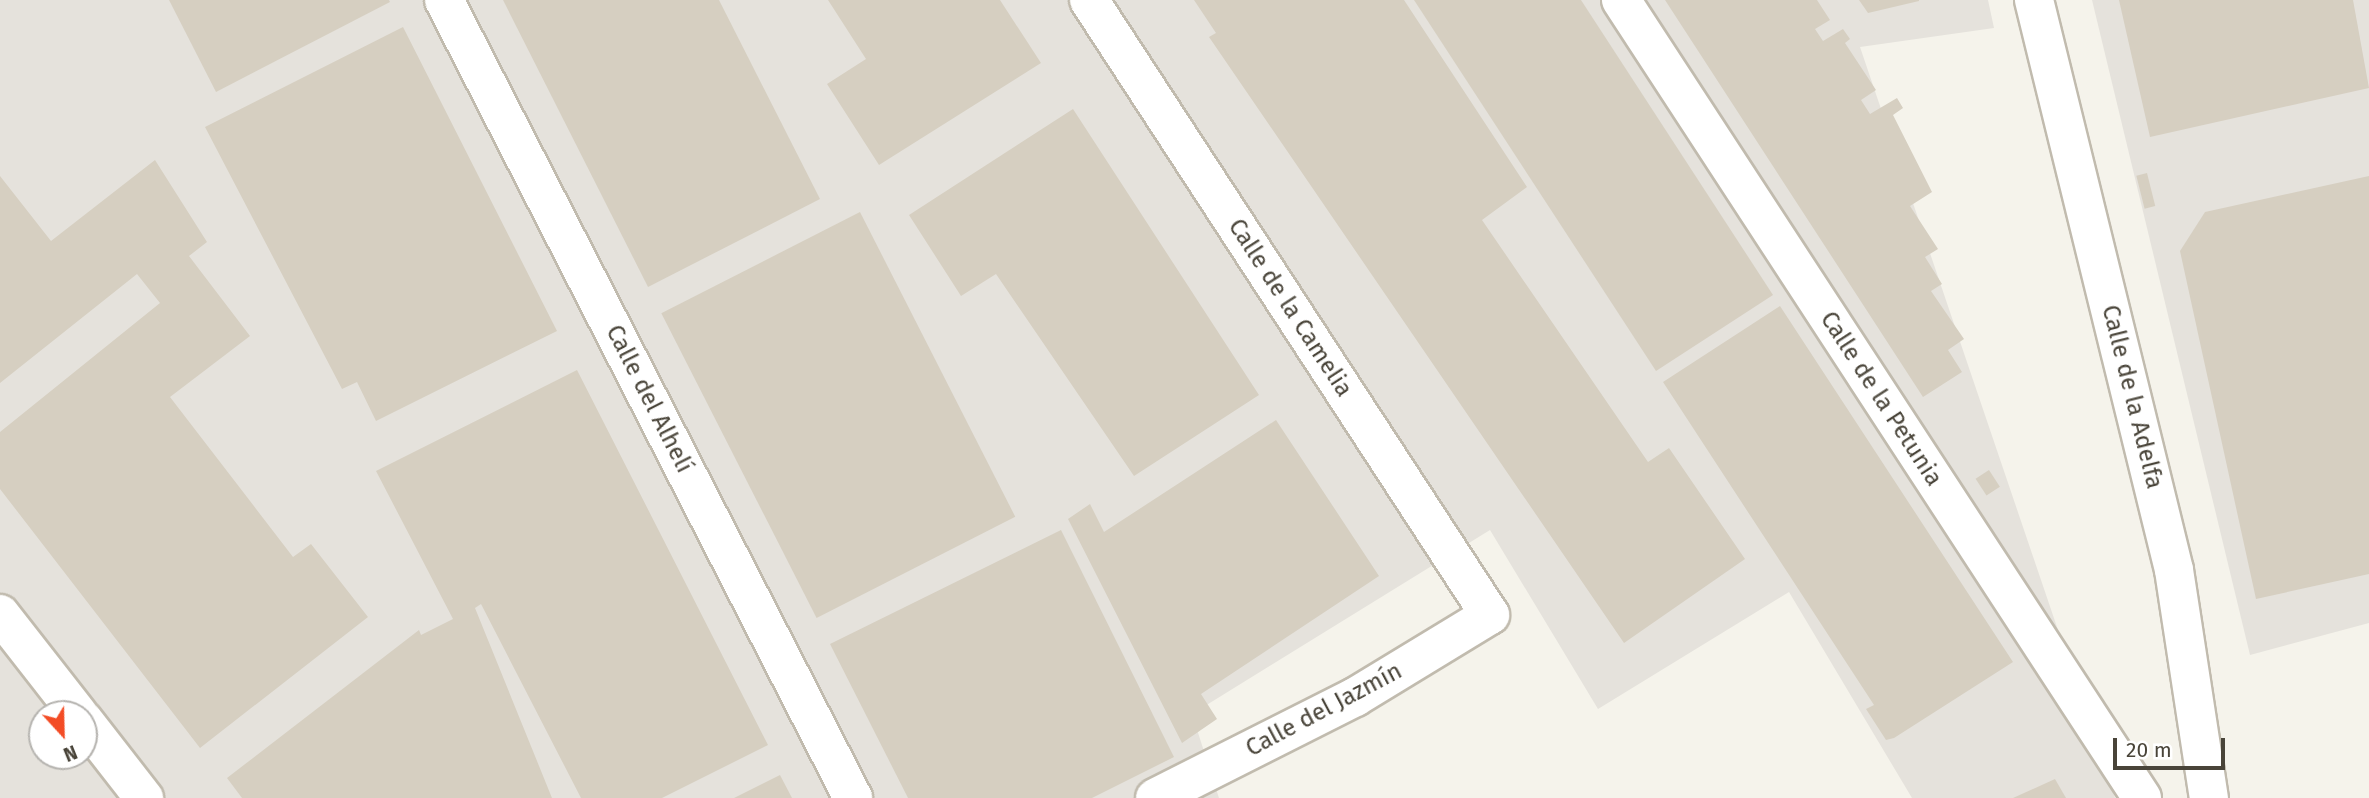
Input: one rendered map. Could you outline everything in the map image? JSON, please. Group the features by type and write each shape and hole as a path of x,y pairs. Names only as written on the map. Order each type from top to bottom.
{"street":[{"name":"Calle del Alhelí","path":"444,0 853,798"},
{"name":"Calle de la Camelia","path":"1089,0 1490,615"},
{"name":"Calle de la Petunia","path":"1621,0 2142,798"},
{"name":"Calle de la Adelfa","path":"2034,0 2174,570 2209,798"},
{"path":"0,614 67,700"},
{"name":"Calle del Jazmín","path":"1155,798 1356,697 1490,615"},
{"path":"98,740 144,798"}],"shaded area":[{"path":"0,0 1988,0 1994,28 1860,47 2115,798 1912,798 1789,592 1598,709 1490,530 1192,714 1219,798 0,798"},
{"path":"2092,0 2369,0 2369,623 2250,655"}],"building":[{"path":"169,0 389,0 390,2 216,92"},
{"path":"503,0 719,0 820,199 648,287"},
{"path":"828,0 1000,0 1041,63 879,165 827,84 866,59"},
{"path":"1194,0 1404,0 1527,187 1482,220 1648,462 1669,448 1745,559 1624,643 1209,37 1216,33"},
{"path":"1414,0 1581,0 1773,295 1656,371"},
{"path":"1665,0 1817,0 1830,20 1815,29 1823,41 1843,29 1850,39 1845,43 1876,90 1861,100 1870,114 1897,98 1903,108 1893,115 1932,192 1910,206 1938,249 1925,257 1942,284 1931,291 1964,339 1948,350 1962,372 1923,397"},
{"path":"1859,0 1919,0 1919,1 1868,13"},
{"path":"2119,0 2353,0 2369,88 2150,137"},
{"path":"403,27 557,331 376,421 357,382 342,389 205,127"},
{"path":"1073,109 1259,395 1134,476 996,274 961,296 909,215"},
{"path":"155,160 207,242 189,256 250,336 170,397 293,557 311,544 368,617 200,748 0,489 0,432 160,303 137,274 0,383 0,176 51,241"},
{"path":"2147,173 2155,206 2145,209 2136,176"},
{"path":"2369,176 2369,574 2256,599 2180,251 2205,212"},
{"path":"860,212 1015,517 817,618 661,313"},
{"path":"1780,306 2013,662 1894,738 1886,740 1866,709 1874,705 1663,382"},
{"path":"577,370 768,745 662,798 581,798 481,604 475,608 552,798 242,798 227,778 419,630 421,635 453,619 376,471"},
{"path":"1276,420 1379,576 1201,694 1217,719 1182,743 1068,519 1090,504 1104,532"},
{"path":"1989,470 2000,487 1986,495 1976,479"},
{"path":"1061,530 1174,757 1092,798 908,798 830,644"},
{"path":"780,775 792,798 734,798"},
{"path":"2055,779 2066,798 2013,798"}]}
